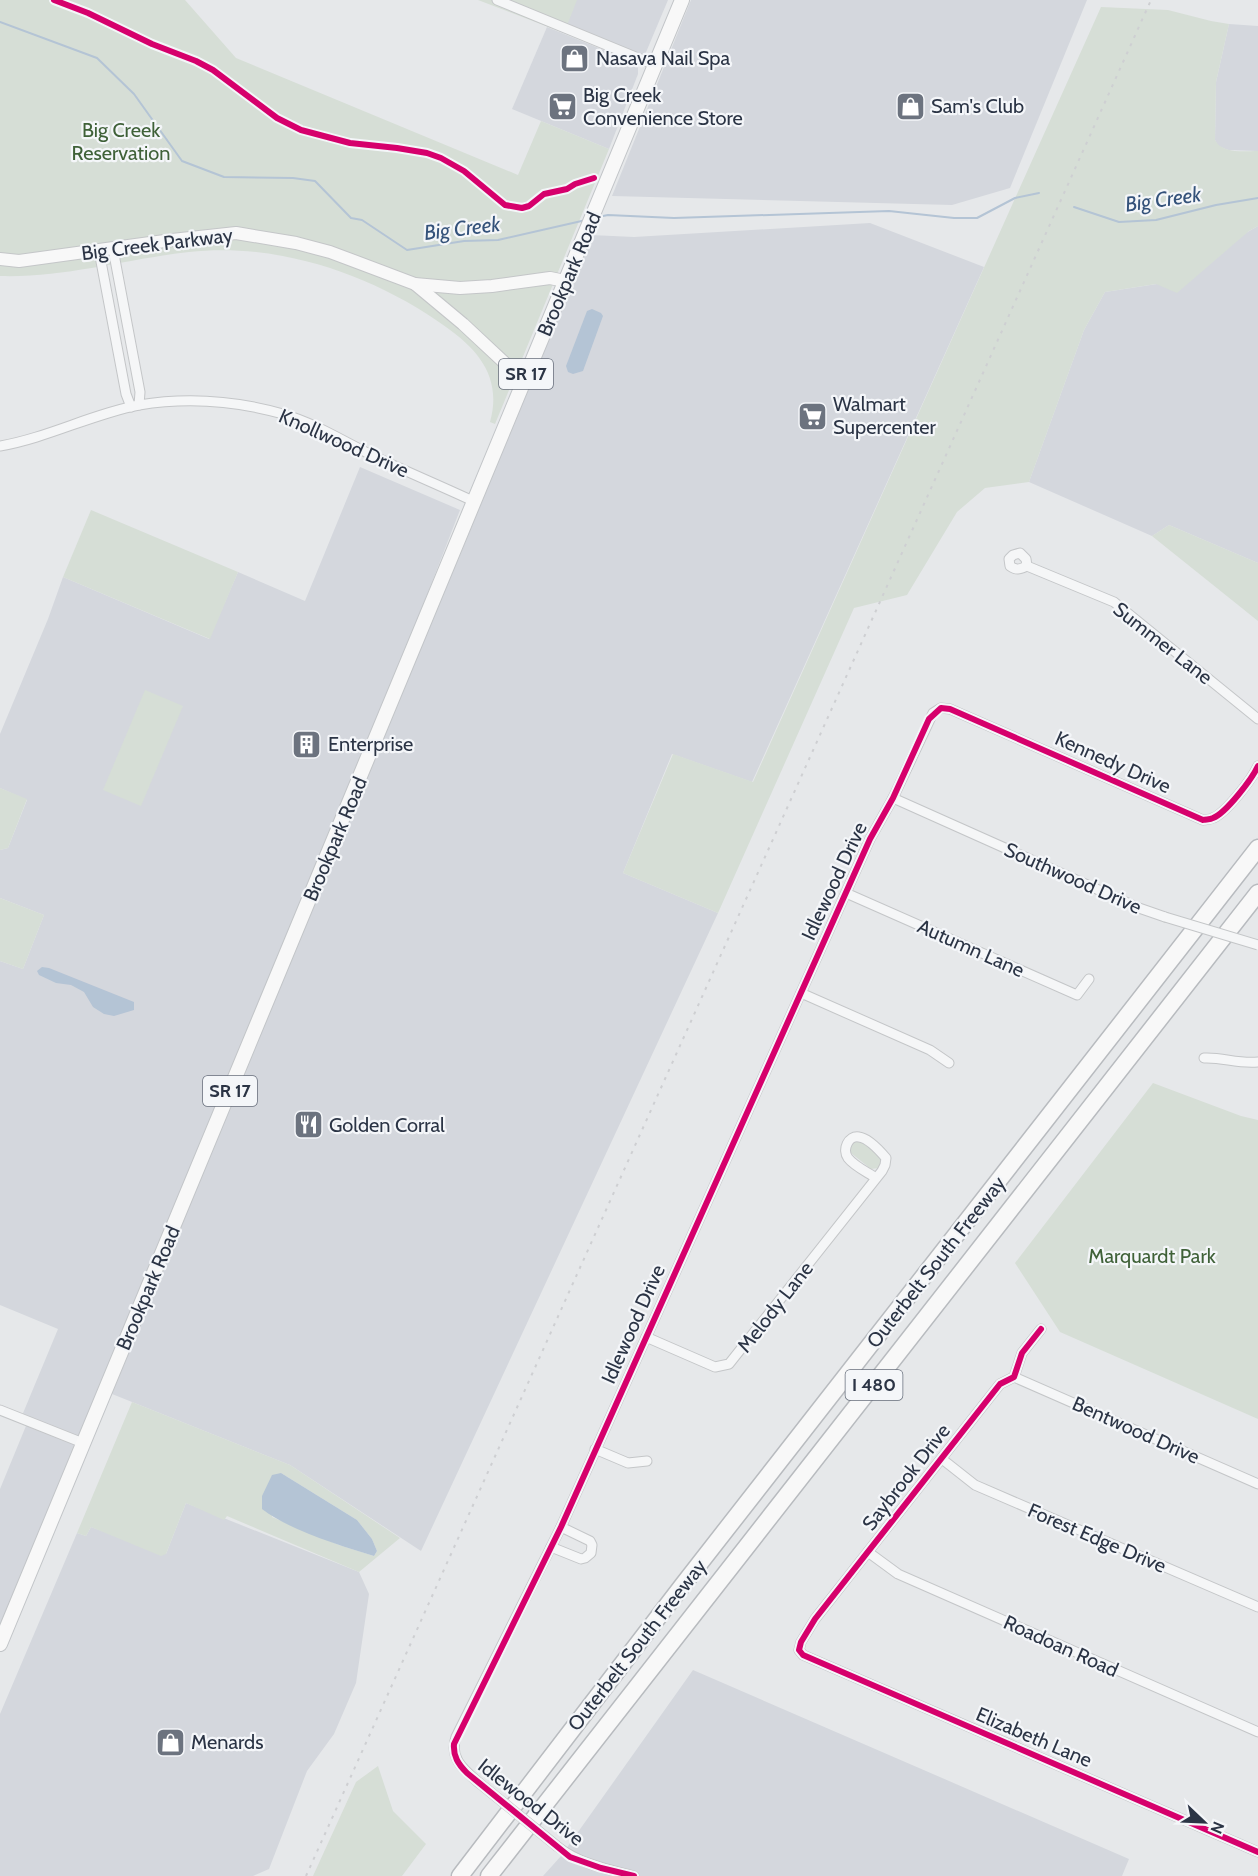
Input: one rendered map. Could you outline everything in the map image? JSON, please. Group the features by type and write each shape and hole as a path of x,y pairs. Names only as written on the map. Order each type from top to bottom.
{"highway":[{"name":"Outerbelt South Freeway","path":"460,1876 1258,848"},
{"name":"Outerbelt South Freeway","path":"489,1876 1258,893"}],"main road":[{"name":"Brookpark Road","path":"0,1644 682,0"}],"street":[{"path":"497,0 655,65"},
{"name":"Big Creek Parkway","path":"0,259 19,261 236,233 296,243 330,252 416,284 460,288 550,278 565,281"},
{"path":"113,249 140,392 135,406"},
{"path":"99,251 126,394 135,406"},
{"name":"Big Creek Parkway","path":"416,284 523,380"},
{"path":"110,308 123,305"},
{"path":"119,356 132,353"},
{"name":"Knollwood Drive","path":"0,446 135,406 181,400 203,401 284,414 339,437 381,460 473,501"},
{"name":"Summer Lane","path":"1027,566 1114,602 1258,718"},
{"name":"Kennedy Drive","path":"941,708 950,709 1203,820 1213,818 1224,809 1248,783 1257,769"},
{"name":"Idlewood Drive","path":"634,1876 570,1857 459,1764 454,1752 454,1744 561,1527 870,839 893,798 929,719 941,708"},
{"name":"Southwood Drive","path":"893,798 1140,908 1258,945"},
{"name":"Autumn Lane","path":"846,893 1077,995 1089,978"},
{"path":"801,993 930,1050 949,1063"},
{"path":"1204,1058 1244,1063 1258,1062"},
{"name":"Melody Lane","path":"646,1337 715,1367 729,1364 876,1178 885,1165 886,1158 865,1139 853,1138 848,1142 845,1150 848,1157 876,1178"},
{"name":"Saybrook Drive","path":"799,1650 801,1642 815,1619 1000,1384 1014,1377 1022,1353 1041,1329"},
{"name":"Bentwood Drive","path":"1014,1377 1258,1484"},
{"path":"0,1410 83,1443"},
{"path":"595,1449 628,1463 647,1461"},
{"name":"Forest Edge Drive","path":"942,1458 975,1485 1258,1607"},
{"path":"551,1547 581,1559 591,1553 590,1541 561,1527"},
{"name":"Roadoan Road","path":"868,1552 898,1575 1258,1732"},
{"name":"Elizabeth Lane","path":"799,1650 803,1655 1258,1852"}],"shaded area":[{"path":"576,0 668,0 644,57 567,24"},
{"path":"691,0 1087,0 1010,188 952,205 612,196"},
{"path":"1229,24 1258,26 1258,151 1228,150 1218,146 1215,140 1216,82"},
{"path":"547,27 633,62 638,68 638,74 609,149 512,109"},
{"path":"870,223 984,267 752,782 672,754 623,873 718,913 421,1551 290,1465 112,1394 454,559 458,560 591,235 634,237"},
{"path":"1258,226 1258,563 1169,525 1152,536 1029,482 1084,330 1105,292 1157,284"},
{"path":"360,467 460,510 383,708 0,1633 0,1489 28,1421 21,1418 58,1329 0,1305 0,961 23,969 44,915 0,898 0,850 8,848 27,800 0,788 0,734 63,577 209,639 238,572 305,601"},
{"path":"186,1503 359,1572 369,1594 356,1683 334,1734 307,1771 269,1869 253,1876 0,1876 0,1714 77,1533 86,1536 91,1527 166,1554"},
{"path":"693,1670 1129,1859 1122,1876 543,1876 561,1856"}],"green space":[{"name":"Big Creek Reservation","path":"0,0 185,0 236,58 518,175 541,121 609,149 495,424 490,422 493,392 490,379 478,356 469,346 418,308 357,278 324,266 257,252 223,250 165,255 48,274 0,276"},
{"path":"478,0 577,0 564,33"},
{"path":"1101,7 1168,10 1229,24 1216,82 1215,140 1228,150 1258,151 1258,226 1249,231 1177,293 1156,284 1105,292 1084,330 1029,482 985,488 957,512 907,595 854,608 718,913 623,873 673,754 753,782"},
{"path":"91,510 238,572 210,639 63,577"},
{"path":"1169,525 1258,563 1258,621 1152,536"},
{"path":"145,690 183,706 141,806 103,790"},
{"path":"0,788 27,799 8,848 0,850"},
{"path":"0,898 44,915 23,969 0,961"},
{"name":"Marquardt Park","path":"1153,1083 1241,1116 1258,1120 1258,1419 1060,1332 1015,1263"},
{"path":"855,1140 864,1142 875,1151 883,1163 879,1168 871,1169 851,1153 850,1147"},
{"path":"132,1402 290,1465 400,1538 359,1572 227,1516 224,1520 186,1503 166,1554 161,1556 91,1527 86,1536 77,1533","holes":["281,1473 357,1520 372,1539 377,1551 374,1556 339,1545 272,1517"]},
{"path":"378,1766 393,1811 426,1844 402,1876 313,1876 356,1782"}],"water":[{"path":"592,309 603,316 583,371 573,374 568,372 566,366 587,311"},
{"path":"42,967 134,1002 134,1010 114,1016 104,1014 93,1007 84,992 71,985 56,983 39,975 37,971"},
{"path":"281,1473 357,1520 372,1539 377,1551 374,1556 286,1524 262,1509 262,1496 272,1475"}],"waterway":[{"name":"Big Creek","path":"0,22 97,58 134,94 182,161 224,177 293,178 315,181 351,218 362,220 407,250 464,241 498,240 586,220"},
{"name":"Big Creek","path":"598,217 608,215 674,218 889,211 954,218 977,218 1015,198 1039,193"},
{"name":"Big Creek","path":"1074,207 1119,222 1156,220 1216,205 1258,198"}],"railway":[{"path":"306,1876 1151,0"}],"cycle path":[{"path":"54,0 196,61 213,70 277,118 301,130 350,143 397,148 441,158 464,171 505,205 522,208 529,206 544,194 567,189 594,178"},
{"path":"634,1876 570,1857 467,1773 457,1760 454,1744 561,1527 870,839 893,798 929,719 941,708 950,709 1203,820 1212,819 1225,810 1245,787 1258,766"},
{"path":"1041,1329 1022,1353 1014,1377 1000,1384 815,1619 801,1642 799,1650 803,1655 1258,1852"}],"place":[{"name":"Nasava Nail Spa","path":"575,58"},
{"name":"Big Creek Convenience Store","path":"562,106"},
{"name":"Sam's Club","path":"910,106"},
{"name":"Walmart Supercenter","path":"812,416"},
{"name":"Enterprise","path":"307,744"},
{"name":"Golden Corral","path":"308,1125"},
{"name":"Menards","path":"170,1742"}]}
